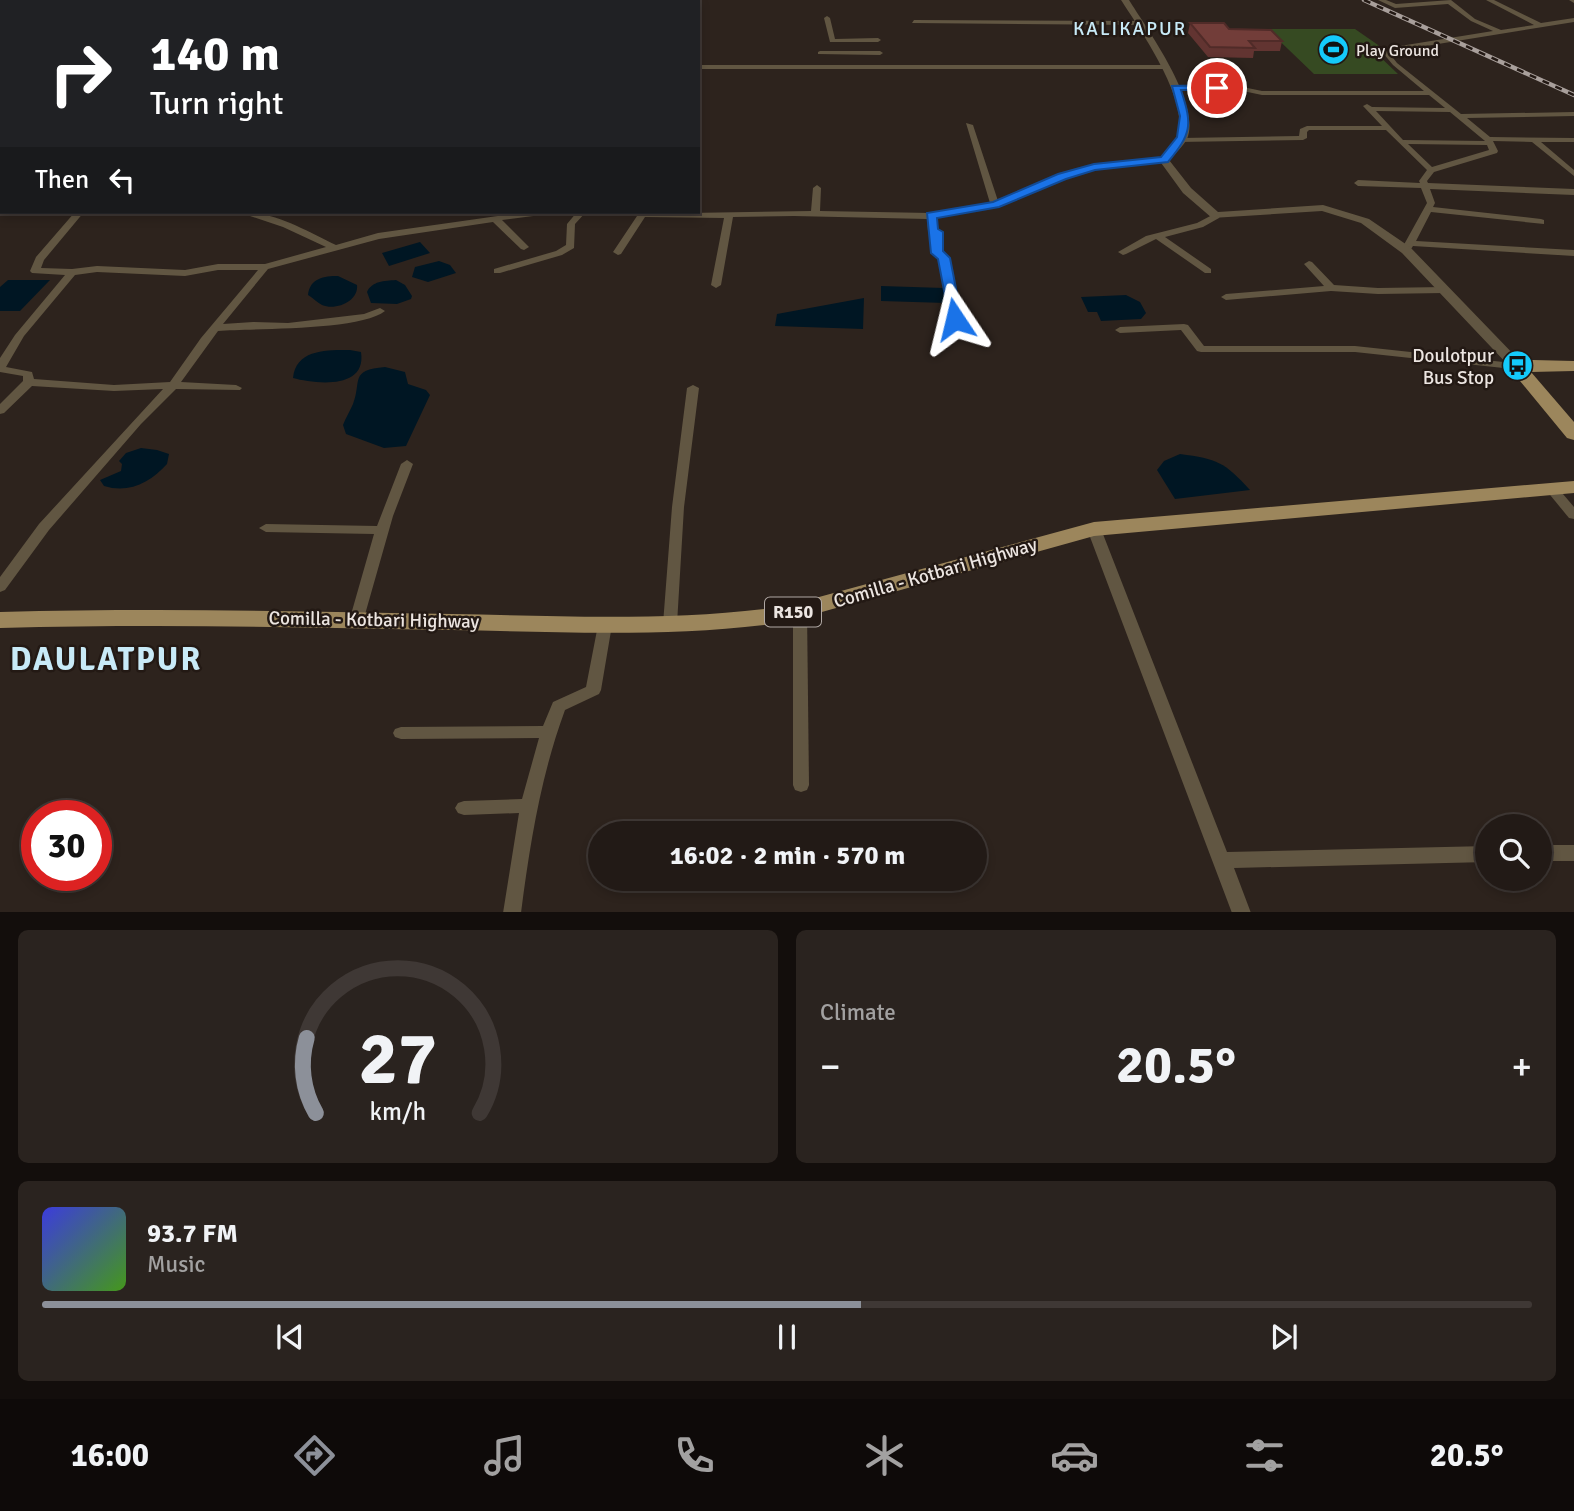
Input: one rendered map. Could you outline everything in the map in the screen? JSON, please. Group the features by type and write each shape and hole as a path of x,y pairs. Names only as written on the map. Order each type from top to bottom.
{"main road":[{"path":"1574,366 1533,365 1522,367 1521,374 1574,434"},
{"name":"Comilla - Kotbari Highway","path":"0,620 145,616 356,618 605,625 737,621 800,610 1094,529 1563,489"}],"street":[{"path":"672,214 931,216 995,205 1062,177 1094,167 1164,160 1181,140 1185,116 1167,67 1125,0"},
{"path":"1381,0 1395,6 1449,1 1473,20 1500,33"},
{"path":"1489,0 1542,26"},
{"path":"827,18 832,41 878,37 882,66"},
{"path":"1408,246 1431,203 1423,181 1431,170 1494,151 1489,141 1395,64 1386,53 1400,48 1574,20"},
{"path":"914,22 1139,23"},
{"path":"820,53 880,53"},
{"path":"700,66 1167,67"},
{"path":"1176,88 1238,88 1262,93 1431,93"},
{"path":"1354,94 1431,170"},
{"path":"1370,109 1451,110"},
{"path":"1459,116 1574,114"},
{"path":"969,125 995,205"},
{"path":"1181,140 1303,138 1303,131 1307,128 1386,128"},
{"path":"1534,140 1570,166 1574,174"},
{"path":"1401,142 1574,140"},
{"path":"1164,160 1174,179 1216,216"},
{"path":"1358,183 1574,192"},
{"path":"815,214 817,188"},
{"path":"1123,252 1157,235 1200,225 1216,216 1331,208 1365,221 1408,246 1444,290 1514,363 1522,367"},
{"path":"1427,209 1541,222"},
{"path":"78,214 40,259 35,269 40,272 97,269 185,273 218,267 265,267 378,236 520,214"},
{"path":"252,214 332,247"},
{"path":"497,271 559,253 571,246 570,229 581,214"},
{"path":"618,252 642,214"},
{"path":"500,216 524,247"},
{"path":"716,285 729,216"},
{"path":"931,216 933,231 937,232 937,253 944,258 958,326"},
{"path":"1157,235 1208,271"},
{"path":"1408,246 1574,253"},
{"path":"1308,264 1331,288"},
{"path":"0,587 44,527 173,385 215,327 265,267"},
{"path":"29,382 28,374 0,368 20,335 72,272"},
{"path":"1226,297 1331,288 1378,291 1444,290"},
{"path":"215,327 253,324 288,326 366,317 380,311"},
{"path":"1120,330 1184,327 1202,349 1355,349 1522,367"},
{"path":"0,411 29,382 114,388 173,385 236,388"},
{"path":"670,624 678,507 693,388"},
{"path":"356,618 382,530 407,464"},
{"path":"1563,489 1574,515"},
{"path":"266,528 382,530"},
{"path":"1094,529 1242,912"},
{"path":"800,610 801,688 797,727 801,785"},
{"path":"512,912 527,806 548,732 559,706 593,690 605,625"},
{"path":"401,733 548,732"},
{"path":"464,808 527,806"},
{"path":"1552,853 1574,853"},
{"path":"1223,860 1475,855"}],"green space":[{"name":"Play Ground","path":"1267,29 1355,29 1381,47 1375,52 1398,74 1314,74"}],"water":[{"path":"420,242 430,253 389,266 382,253"},
{"path":"439,261 450,265 456,273 428,282 412,277 415,267"},
{"path":"338,276 357,285 354,296 346,303 328,307 308,295 315,282"},
{"path":"8,280 50,280 20,311 0,311 0,287"},
{"path":"396,280 405,285 412,296 411,299 397,304 371,303 367,292 372,286 379,282"},
{"path":"881,286 944,288 946,303 881,301"},
{"path":"1126,295 1140,302 1146,313 1141,319 1101,321 1097,312 1088,312 1081,297"},
{"path":"864,298 863,329 775,326 777,314"},
{"path":"323,351 361,352 361,364 356,373 348,379 314,382 293,378 295,368 306,356"},
{"path":"385,367 405,372 408,384 426,390 430,395 406,446 384,448 346,434 343,425 353,404 361,374"},
{"path":"141,448 169,454 167,464 139,485 122,488 104,486 100,480 121,471 122,464 119,461 126,453"},
{"path":"1180,454 1220,463 1250,490 1175,499 1157,470 1164,461"}],"building":[{"path":"1190,23 1224,23 1229,29 1271,30 1282,41 1249,41 1255,48 1210,47"}],"railway":[{"path":"1364,0 1574,95"}],"place":[{"name":"Play Ground","path":"1333,50"},
{"name":"Doulotpur Bus Stop","path":"1517,366"}],"district":[{"name":"KALIKAPUR","path":"1130,28"},
{"name":"DAULATPUR","path":"106,659"}],"route":[{"path":"955,319 944,258 937,253 937,232 933,231 931,216 995,205 1062,177 1094,167 1164,160 1182,138 1185,116 1179,105 1176,88 1217,88"}]}
